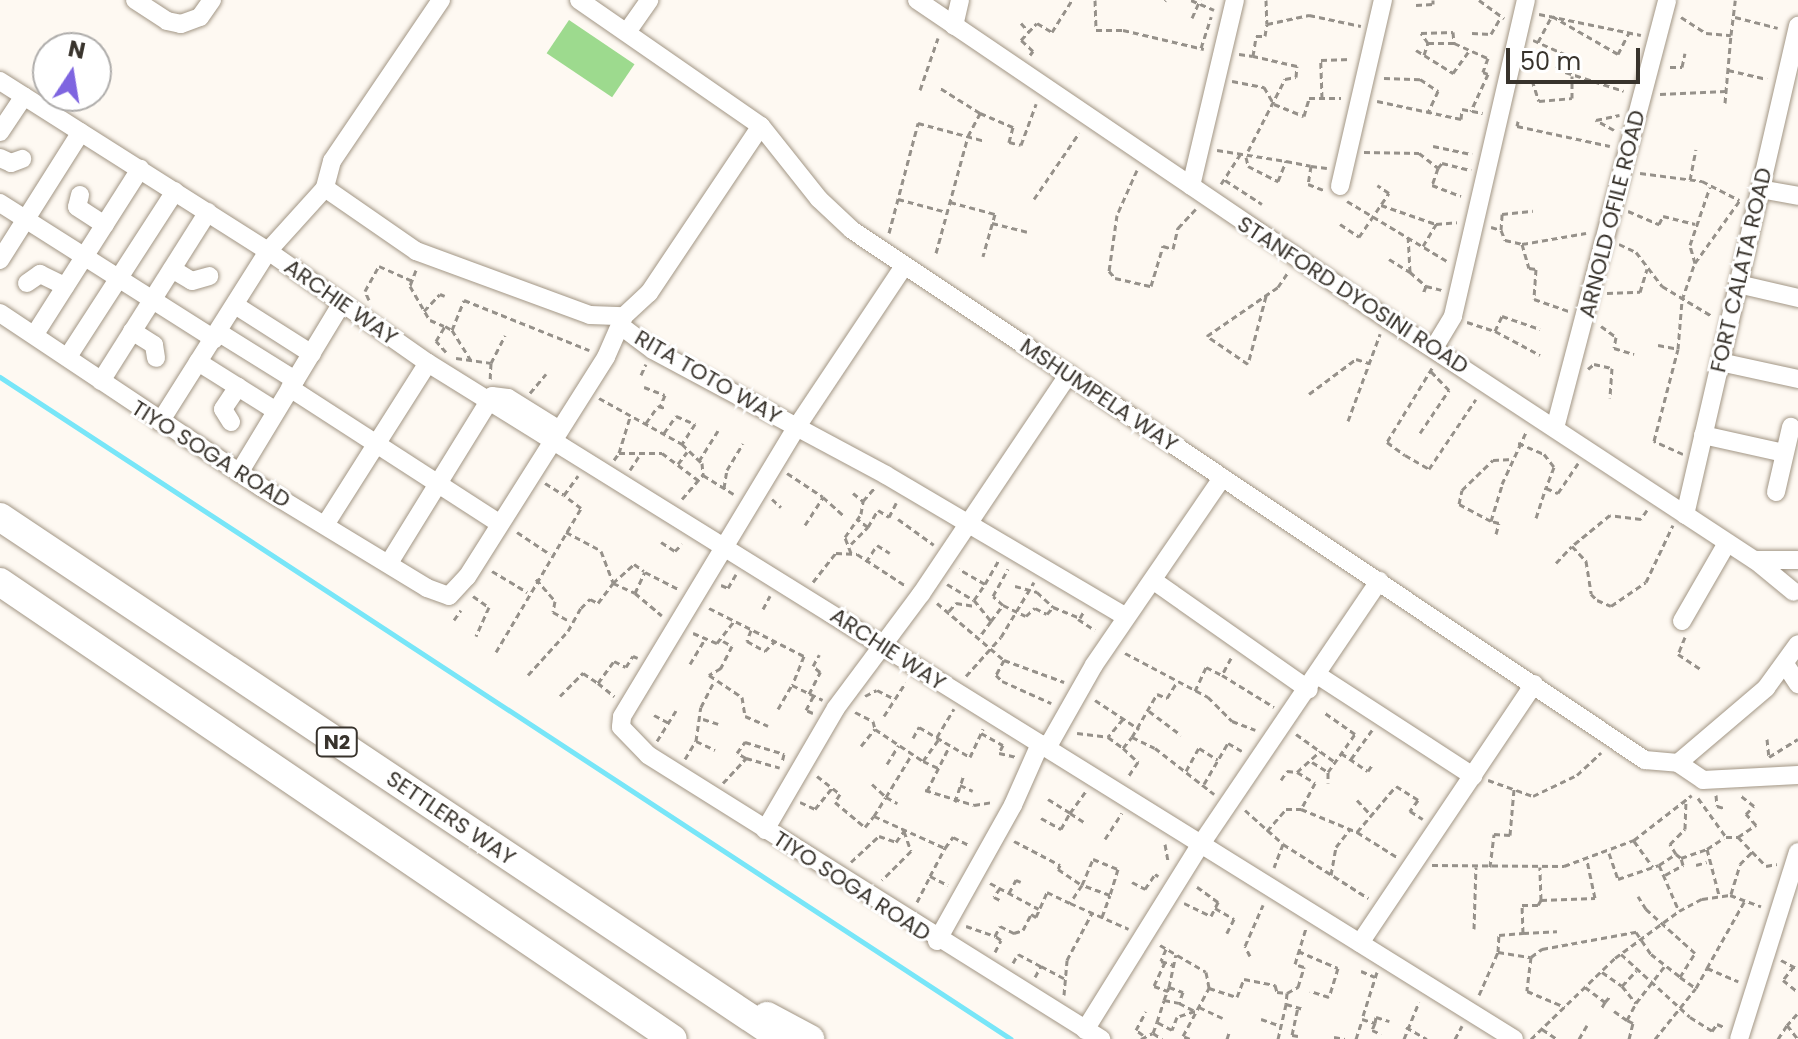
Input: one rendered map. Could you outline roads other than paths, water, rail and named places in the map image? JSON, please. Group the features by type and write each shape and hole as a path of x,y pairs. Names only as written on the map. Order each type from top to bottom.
{"highway":[{"name":"SETTLERS WAY","path":"0,517 782,1039"},
{"name":"N2","path":"0,582 673,1039"},
{"path":"675,966 810,1039"}],"street":[{"path":"135,0 167,21 181,24 200,17 212,0"},
{"path":"160,422 268,251 325,188 332,161 441,0"},
{"name":"MSHUMPELA WAY","path":"579,0 761,126 832,214 904,266 1645,760 1678,763"},
{"path":"627,32 649,0"},
{"name":"STANFORD DYOSINI ROAD","path":"917,0 1389,320 1755,560 1796,596"},
{"path":"950,22 960,0"},
{"path":"1191,186 1235,0"},
{"path":"1339,191 1383,0"},
{"name":"ARNOLD OFILE ROAD","path":"1555,428 1607,239 1666,4"},
{"path":"1438,351 1453,316 1522,17"},
{"name":"FORT CALATA ROAD","path":"1685,515 1738,284 1752,198 1779,107 1797,30"},
{"name":"ARCHIE WAY","path":"0,81 268,251 428,363 488,400 554,434 588,462 804,595 990,715 1040,751 1095,778 1514,1039"},
{"path":"0,132 24,96"},
{"path":"1779,107 1798,111"},
{"path":"0,203 152,300 216,335 293,384 502,531 554,434 606,357 622,321 649,293 761,126"},
{"path":"0,260 81,132"},
{"path":"0,158 11,163 22,159"},
{"path":"35,334 140,169"},
{"path":"325,188 429,255 590,315 622,321"},
{"path":"69,355 175,191"},
{"path":"80,195 77,207 105,225"},
{"path":"1752,198 1798,196"},
{"path":"101,381 208,212"},
{"path":"724,545 796,428 904,266"},
{"path":"172,269 192,281 209,276"},
{"path":"27,283 40,274 65,286"},
{"path":"1738,284 1798,298"},
{"path":"239,473 342,303"},
{"path":"235,305 312,354"},
{"name":"TIYO SOGA ROAD","path":"0,313 69,355 160,422 239,473 442,595 454,592 502,531"},
{"name":"RITA TOTO WAY","path":"622,321 653,350 882,473 1126,617"},
{"path":"132,331 154,345 156,358"},
{"path":"198,362 276,411"},
{"path":"1720,362 1798,379"},
{"path":"325,525 428,363"},
{"path":"765,830 786,796 794,768 921,594 1069,374"},
{"path":"231,422 223,409 238,387"},
{"path":"389,563 488,400 501,396 520,405 554,434"},
{"path":"1776,492 1791,427"},
{"path":"1703,435 1784,453"},
{"path":"937,941 976,876 1040,751 1078,689 1222,478"},
{"path":"1682,621 1727,543"},
{"name":"TIYO SOGA ROAD","path":"724,545 656,667 622,717 623,730 648,755 937,941 1093,1035"},
{"path":"1755,560 1798,560"},
{"path":"1796,596 1798,567"},
{"path":"1154,581 1242,642 1477,771"},
{"path":"1093,1035 1145,937 1201,844 1314,683 1379,581"},
{"path":"1798,644 1785,664 1727,726 1678,763 1701,780 1733,778 1770,765 1798,775"},
{"path":"1785,664 1798,684"},
{"path":"1360,943 1534,684"},
{"path":"1739,1038 1796,859"}],"waterway":[{"path":"0,377 1011,1039"}]}
